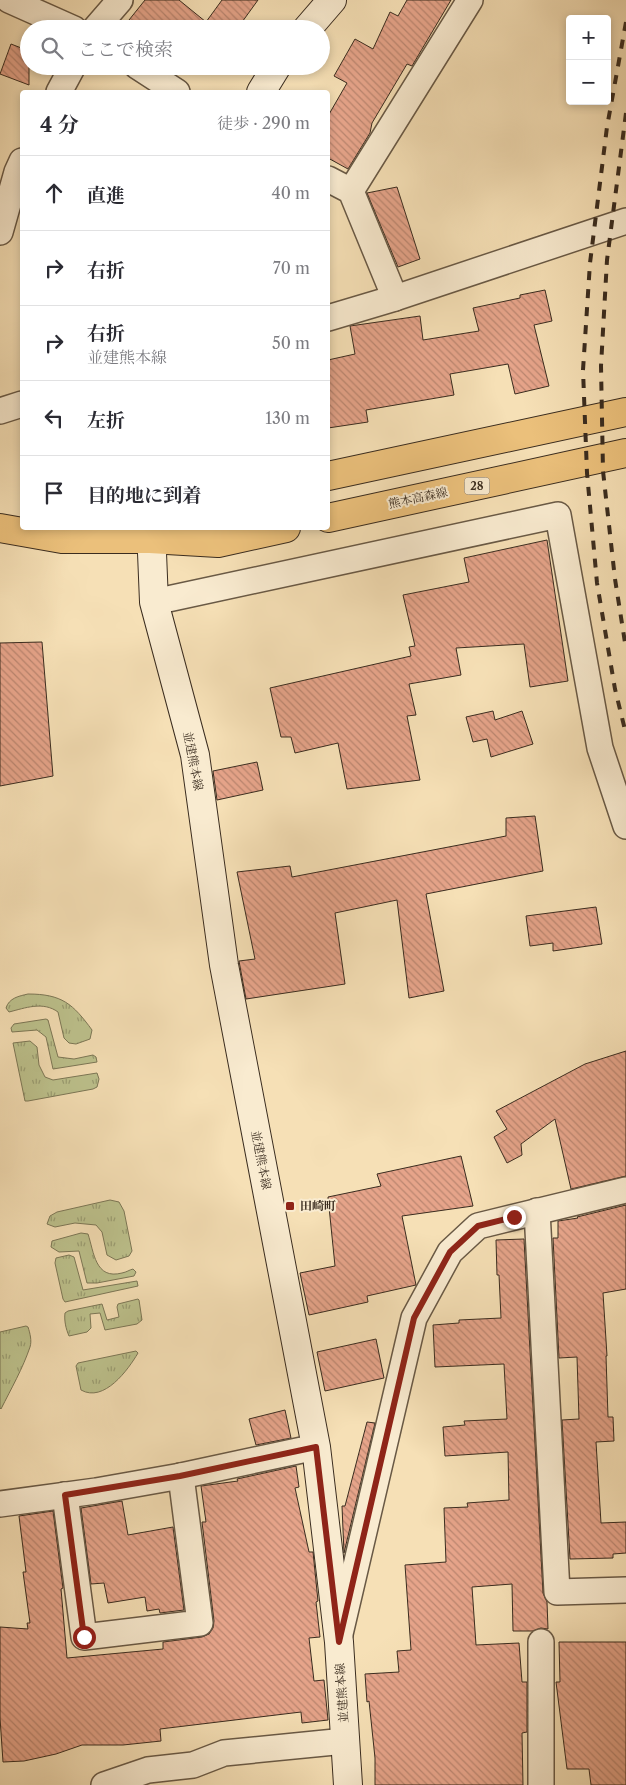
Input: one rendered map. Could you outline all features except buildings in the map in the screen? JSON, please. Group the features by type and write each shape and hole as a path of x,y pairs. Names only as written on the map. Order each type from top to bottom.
{"main road":[{"path":"315,20 332,0"},
{"path":"262,90 271,75"},
{"path":"330,476 626,412"},
{"name":"熊本高森線","path":"330,518 626,453"},
{"path":"0,528 62,539 157,531 218,543 277,530"},
{"name":"並建熊本線","path":"157,531 154,602 194,756 224,965 316,1447 339,1642 348,1785"}],"street":[{"path":"9,0 54,20"},
{"path":"103,20 120,0"},
{"path":"351,191 470,0"},
{"path":"60,90 68,75"},
{"path":"151,75 174,90"},
{"path":"0,232 13,166"},
{"path":"330,180 351,191 395,298"},
{"path":"330,317 395,298 626,221"},
{"path":"0,411 20,405"},
{"path":"154,602 558,515 600,748 626,826"},
{"path":"339,1642 414,1318 450,1252 478,1226 626,1190"},
{"path":"537,1211 557,1592 626,1590"},
{"path":"0,1504 180,1476 316,1447"},
{"path":"65,1495 84,1637 200,1623 180,1476"},
{"path":"541,1642 541,1785"},
{"path":"104,1785 148,1770 193,1765 224,1753 345,1741"}],"green space":[{"path":"28,994 50,996 66,1002 79,1013 92,1030 90,1039 76,1044 69,1043 64,1038 58,1012 46,1007 34,1006 9,1012 6,1008 9,1002"},
{"path":"48,1020 58,1057 74,1059 93,1055 96,1057 97,1062 53,1069 46,1037 37,1030 12,1032 11,1028 14,1024"},
{"path":"30,1041 37,1047 39,1065 45,1077 53,1080 97,1073 99,1079 97,1087 25,1101 13,1043"},
{"path":"110,1200 119,1202 124,1211 132,1251 129,1256 116,1260 107,1255 102,1232 96,1225 75,1223 55,1227 47,1224 50,1216 57,1212"},
{"path":"81,1233 88,1234 94,1256 101,1268 113,1274 124,1273 133,1269 136,1272 134,1276 87,1283 79,1251 59,1252 51,1247 52,1241"},
{"path":"69,1255 74,1257 83,1290 137,1281 138,1286 65,1302 55,1263 56,1258"},
{"path":"138,1299 142,1320 137,1324 105,1330 100,1313 90,1314 91,1328 87,1332 69,1336 65,1319 65,1313 68,1311 102,1304 107,1320 119,1317 118,1304"},
{"path":"26,1326 30,1334 30,1347 1,1409 0,1332"},
{"path":"136,1351 138,1353 122,1376 107,1388 90,1393 81,1390 76,1366 78,1363"}],"railway":[{"path":"626,22 607,127 590,263 583,370 587,473 597,583 615,689 626,734"},
{"path":"626,113 607,260 601,366 603,471 615,579 626,649"}],"place":[{"name":"田崎町","path":"290,1206"}],"route":[{"path":"84,1637 65,1495 180,1476 316,1447 339,1642 414,1318 450,1252 478,1226 514,1217"}]}
